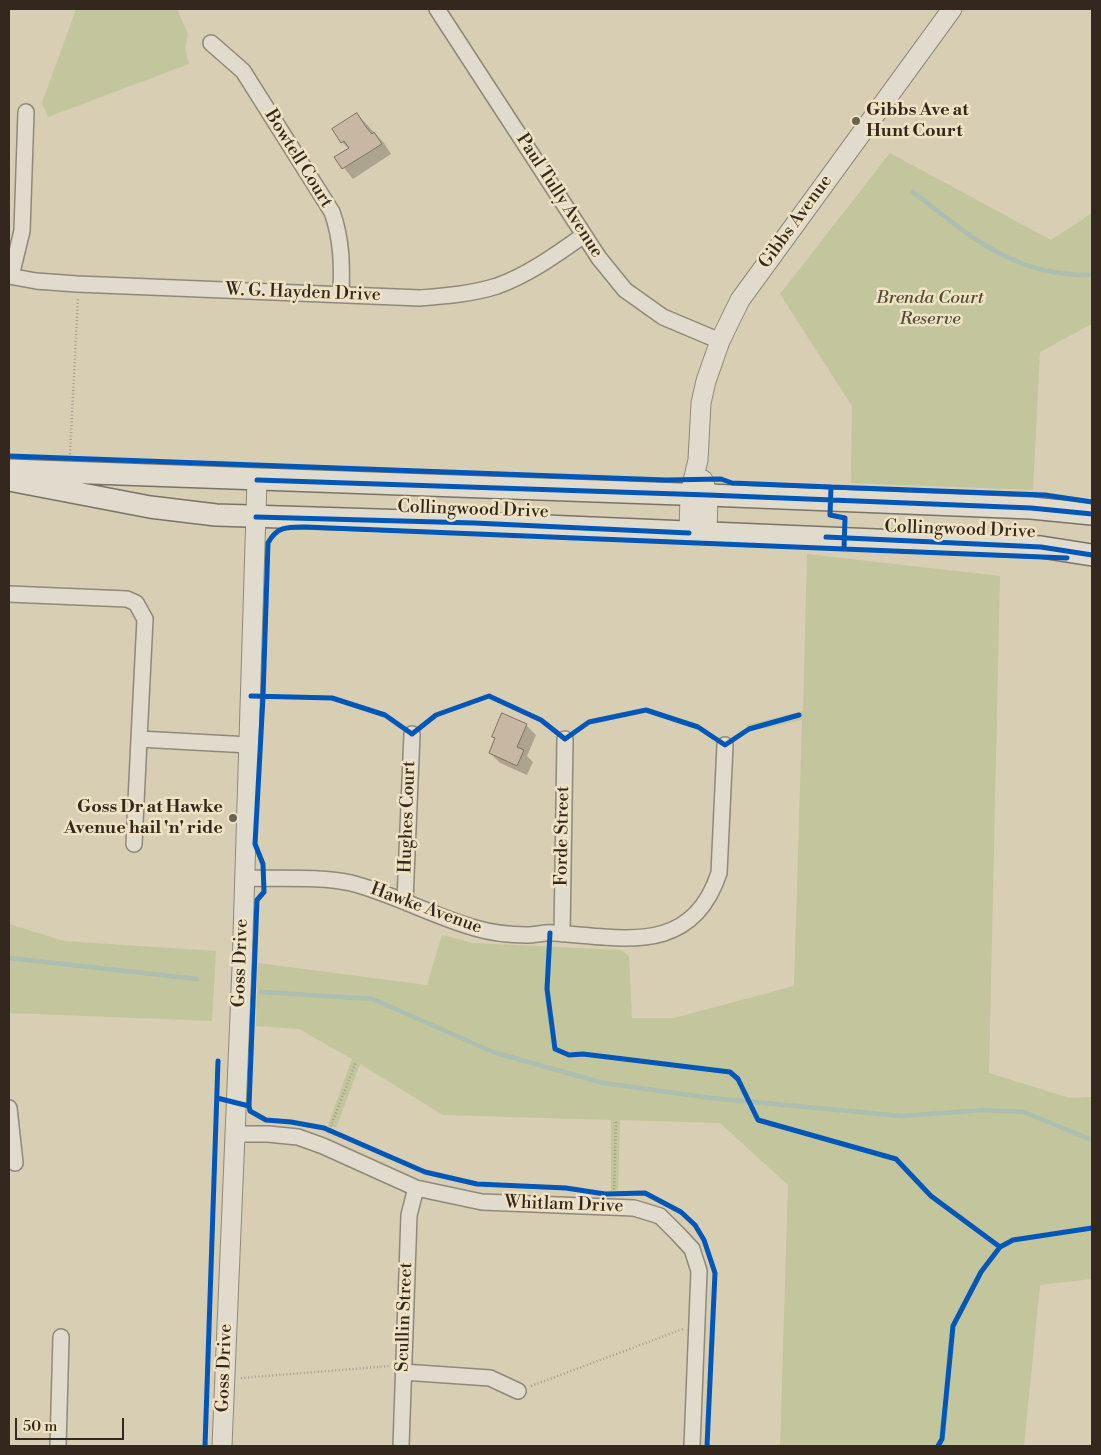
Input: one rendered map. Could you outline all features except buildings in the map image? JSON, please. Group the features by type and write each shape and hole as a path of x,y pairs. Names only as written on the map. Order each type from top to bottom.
{"main road":[{"name":"Collingwood Drive","path":"9,470 699,494 1032,508 1092,514"},
{"name":"Collingwood Drive","path":"9,480 174,510 256,517 474,523 1041,547 1092,555"}],"street":[{"name":"Paul Tully Avenue","path":"436,9 599,258 625,290 663,317 720,341"},
{"name":"Gibbs Avenue","path":"698,533 698,460 701,403 706,381 720,341 740,300 952,9"},
{"name":"Bowtell Court","path":"211,43 243,71 332,212 338,228 341,249 341,294"},
{"path":"10,276 22,231 26,112"},
{"name":"W. G. Hayden Drive","path":"10,276 36,281 77,284 420,298 448,296 496,286 531,269 584,235"},
{"name":"Goss Drive","path":"222,1446 245,878 257,480"},
{"path":"9,594 127,598 136,603 145,618 134,844"},
{"name":"Hughes Court","path":"405,900 412,734"},
{"name":"Forde Street","path":"562,934 565,739"},
{"path":"139,740 249,745"},
{"name":"Hawke Avenue","path":"245,878 349,882 405,900 448,920 498,934 562,934 638,939 660,936 690,921 706,903 719,873 725,745"},
{"path":"9,1108 15,1163"},
{"name":"Whitlam Drive","path":"234,1134 268,1134 298,1137 323,1146 416,1188 482,1202 610,1198 660,1216 692,1249 699,1272 692,1446"},
{"name":"Scullin Street","path":"401,1446 409,1215 416,1188"},
{"path":"58,1446 61,1337"},
{"path":"403,1368 490,1378 518,1391"}],"path":[{"path":"70,458 77,284"},
{"path":"62,458 80,458"},
{"path":"323,1146 327,1129 356,1062"},
{"path":"616,1120 610,1198 621,1194"},
{"path":"327,1129 338,1134"},
{"path":"518,1391 697,1323"},
{"path":"225,1378 403,1368"}],"green space":[{"path":"76,9 177,9 188,34 185,48 189,64 48,117 42,103"},
{"name":"Brenda Court Reserve","path":"890,153 1051,240 1092,213 1092,324 1040,352 1033,490 851,483 852,406 780,294"},
{"path":"807,554 1000,576 989,1073 1070,1098 1092,1097 1092,1279 1040,1285 1024,1446 780,1446 788,1185 720,1123 620,1120 618,1190 611,1191 611,1120 443,1115 360,1064 336,1128 328,1125 352,1059 299,1029 256,1026 258,963 427,985 442,935 473,943 621,950 629,956 632,1018 674,1018 794,986 802,720 751,731 746,725 803,711"},
{"path":"9,924 64,941 216,951 212,1021 9,1013"}],"waterway":[{"path":"913,192 975,239 995,251 1040,269 1065,274 1092,275"},
{"path":"9,958 197,979"},
{"path":"261,992 373,999 493,1052 603,1083 711,1098 902,1116 984,1110 1024,1112 1092,1140"}],"cycle path":[{"path":"9,456 666,480 721,479 732,483 831,487 830,515 845,518 844,549 306,527 288,528 275,533 268,543 263,697 255,844 263,864 264,892 257,900 249,1106 217,1098"},
{"path":"257,480 1031,508 1092,514"},
{"path":"831,487 1045,495 1092,502"},
{"path":"256,517 474,523 689,533"},
{"path":"826,537 1041,547 1092,555"},
{"path":"844,549 1067,558"},
{"path":"251,696 332,698 385,715 412,734 436,715 489,696 541,720 565,739 589,722 646,710 698,727 725,745 749,729 799,715"},
{"path":"550,933 547,989 555,1049 569,1055 583,1054 730,1072 738,1079 758,1120 896,1159 931,1196 1000,1247 981,1272 953,1326 942,1439 938,1446"},
{"path":"205,1446 218,1061"},
{"path":"249,1106 250,1111 266,1120 324,1128 425,1172 477,1184 566,1188 605,1194 645,1193 681,1212 695,1225 704,1240 715,1273 707,1446"},
{"path":"1000,1247 1013,1240 1092,1228"}],"place":[{"name":"Gibbs Ave at Hunt Court","path":"856,121"},
{"name":"Goss Dr at Hawke Avenue hail 'n' ride","path":"233,818"}]}
